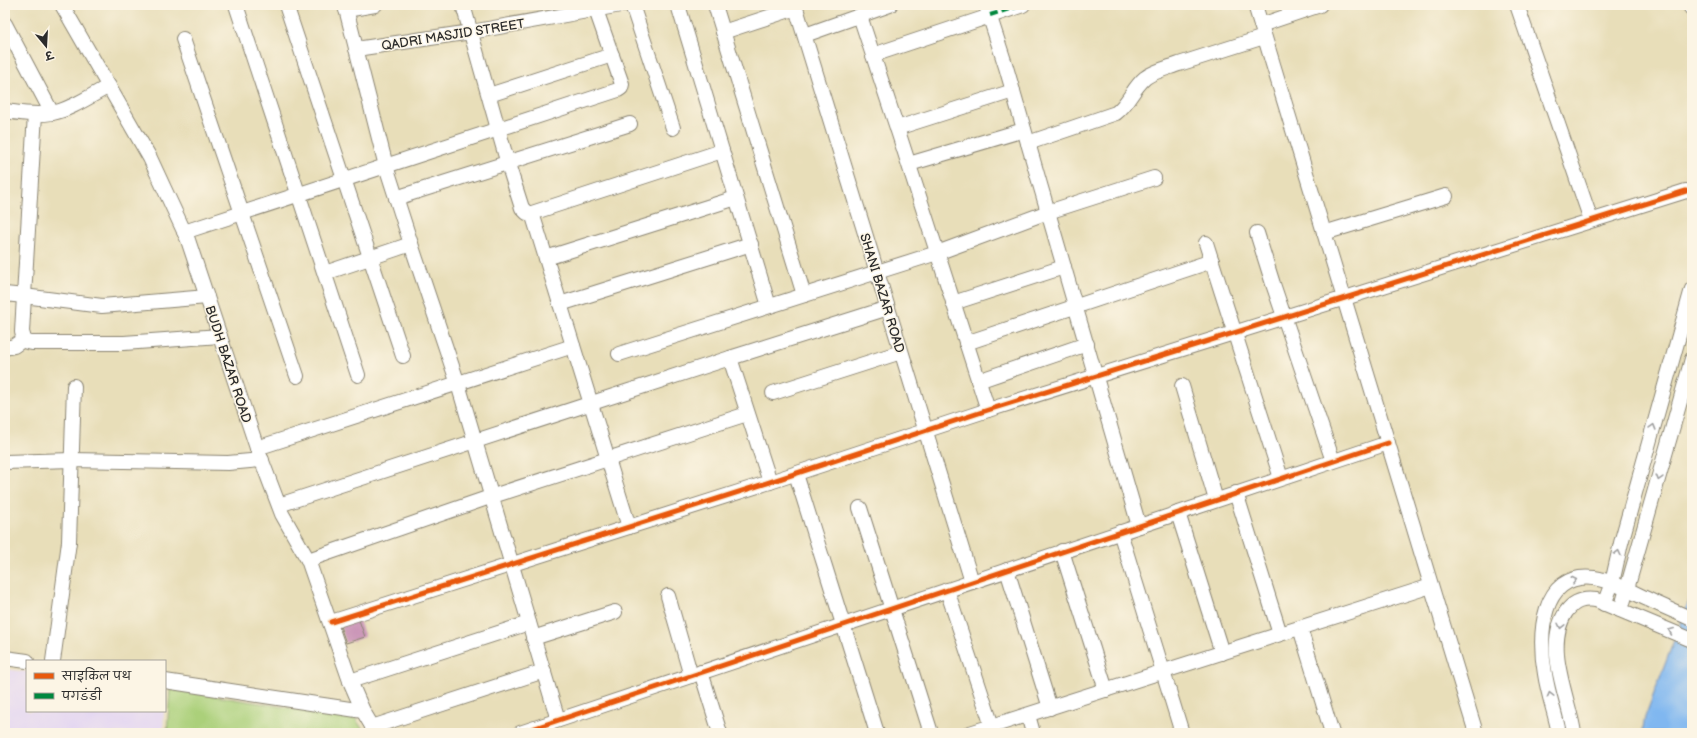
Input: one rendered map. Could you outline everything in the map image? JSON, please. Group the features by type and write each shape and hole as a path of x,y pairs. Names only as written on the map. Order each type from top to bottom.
{"street":[{"name":"BUDH BAZAR ROAD","path":"62,5 150,158 184,232 279,506 308,560 331,622 350,681 363,711 374,730"},
{"path":"236,5 358,375"},
{"path":"286,5 404,356"},
{"path":"374,5 346,7 386,166 410,244 458,384 513,564 533,638 558,720"},
{"path":"463,5 508,164 522,208 527,213 532,213 722,151"},
{"name":"QADRI MASJID STREET","path":"356,49 471,32 621,5"},
{"path":"632,5 673,128"},
{"path":"678,5 770,306"},
{"path":"714,5 804,295"},
{"path":"805,35 890,5"},
{"path":"873,54 988,10 1023,5"},
{"path":"1255,5 1476,733"},
{"path":"909,164 1116,114 1124,107 1136,89 1151,74 1194,59 1320,5"},
{"path":"1517,5 1591,220"},
{"path":"1689,5 1692,9"},
{"path":"723,32 795,7"},
{"name":"SHANI BAZAR ROAD","path":"795,7 805,35 901,352 927,430 972,582"},
{"path":"184,232 618,90 621,88 622,84 596,10"},
{"path":"988,10 1013,90 1139,526"},
{"path":"860,16 898,128 988,410"},
{"path":"5,24 52,113"},
{"path":"183,39 297,376"},
{"path":"489,96 612,55"},
{"path":"5,111 35,114 52,113 62,110 109,86"},
{"path":"898,128 1013,90"},
{"path":"35,114 22,332 24,339 32,343 124,343 220,336"},
{"path":"396,198 508,164 630,124"},
{"path":"619,354 937,253 1048,212 1154,178"},
{"path":"331,622 796,474 988,410 1686,191"},
{"path":"1324,233 1446,196"},
{"path":"546,258 736,198"},
{"path":"532,213 629,527"},
{"path":"1258,233 1273,284 1333,461"},
{"path":"1206,243 1281,478"},
{"path":"325,273 410,244"},
{"path":"560,304 751,244"},
{"path":"966,343 1212,261"},
{"path":"953,302 1064,267"},
{"path":"1604,604 1612,583 1623,535 1692,289"},
{"path":"5,294 102,306 207,297"},
{"path":"279,506 730,358 888,308"},
{"path":"5,348 14,346 24,339"},
{"path":"978,381 1087,344"},
{"path":"5,462 72,460 228,463 260,454 458,384 573,346"},
{"path":"774,393 901,352"},
{"path":"730,358 770,482"},
{"path":"1621,610 1692,359"},
{"path":"53,660 69,542 74,386"},
{"path":"1182,386 1216,500"},
{"path":"308,560 492,496 747,414"},
{"path":"520,733 1388,442"},
{"path":"796,474 877,733"},
{"path":"1236,493 1280,634"},
{"path":"860,508 931,733"},
{"path":"1178,513 1222,652"},
{"path":"1120,532 1182,733"},
{"path":"1062,551 1106,690"},
{"path":"1007,570 1050,708"},
{"path":"1559,733 1545,674 1542,646 1544,620 1548,603 1556,590 1564,583 1578,578 1593,578 1612,583 1692,619"},
{"path":"970,733 1431,586"},
{"path":"946,590 992,726"},
{"path":"668,596 696,674 720,733"},
{"path":"1574,733 1558,665 1560,630 1563,618 1570,606 1578,601 1586,599 1596,600 1692,640"},
{"path":"533,638 615,612"},
{"path":"350,681 529,623"},
{"path":"1300,628 1332,733"},
{"path":"5,658 26,661"},
{"path":"374,730 544,670"},
{"path":"166,681 363,711"},
{"path":"1028,714 1033,733"}],"shaded area":[{"path":"5,669 26,672 26,712 164,712 163,733 5,733"}],"green space":[{"path":"170,689 355,718 365,733 167,733"}],"water":[{"path":"1692,593 1692,733 1642,733 1645,717"}],"building":[{"path":"359,620 365,637 346,643 340,626"}],"marked path":[{"path":"990,15 1023,5"}],"cycle path":[{"path":"331,622 770,482 988,410 1686,191"},
{"path":"520,733 1388,443"}]}
